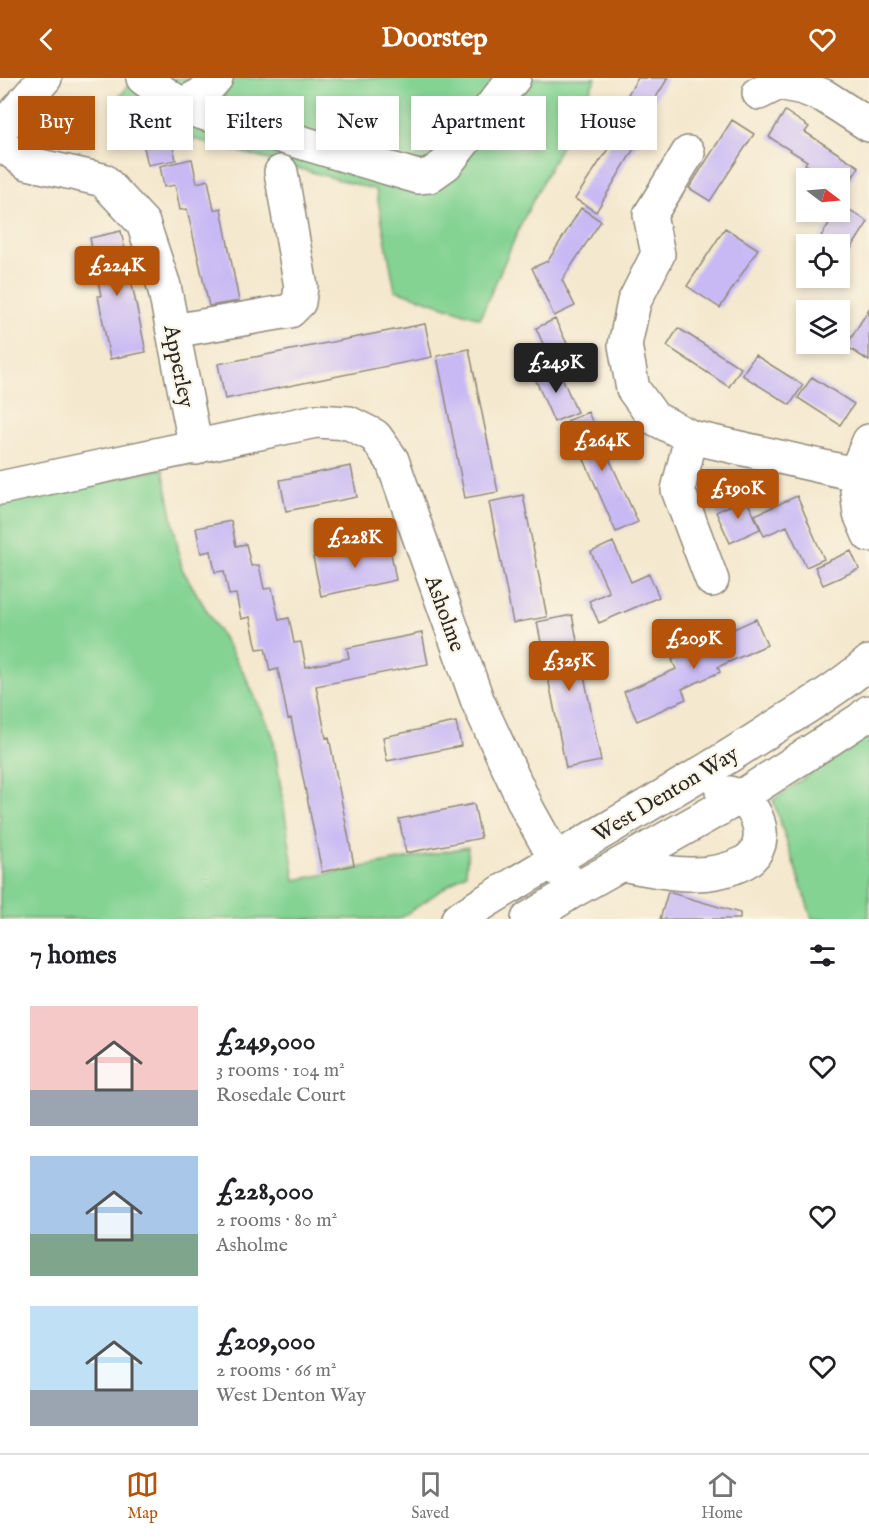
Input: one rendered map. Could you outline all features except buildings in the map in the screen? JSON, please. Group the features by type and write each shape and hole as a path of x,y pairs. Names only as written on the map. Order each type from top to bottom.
{"street":[{"path":"0,130 45,78"},
{"path":"143,78 168,96"},
{"path":"193,98 202,94 216,78"},
{"path":"193,110 418,177 429,176 446,164 514,78"},
{"path":"759,93 779,83 803,88 824,96 869,125"},
{"name":"Apperley","path":"0,143 27,164 103,180 143,223 164,286 196,448"},
{"path":"688,153 650,215 658,254 634,302 625,345 633,389 654,418 691,437 855,474"},
{"path":"173,331 290,311 299,302 301,287 281,172"},
{"name":"Asholme","path":"196,448 316,422 349,423 375,436 392,460 478,702 528,810 573,891"},
{"path":"691,437 678,490 712,580"},
{"path":"869,441 855,474 860,514 869,535"},
{"path":"0,489 196,448"},
{"name":"West Denton Way","path":"458,919 554,859 675,790 851,677 869,662"},
{"name":"West Denton Way","path":"528,919 741,796 869,712"},
{"path":"622,864 684,875 718,871 743,863 752,857 758,845 761,829 754,811 741,796 731,792 675,790"}],"green space":[{"path":"135,78 596,78 587,96 558,96 559,150 522,222 480,318 395,290 376,190 233,150 304,150 304,96 205,96 205,142 193,139 193,96 120,96"},
{"path":"163,469 182,569 244,673 273,736 295,880 468,847 466,873 399,919 0,919 0,502"},
{"path":"869,733 869,919 812,919 773,800"}]}
